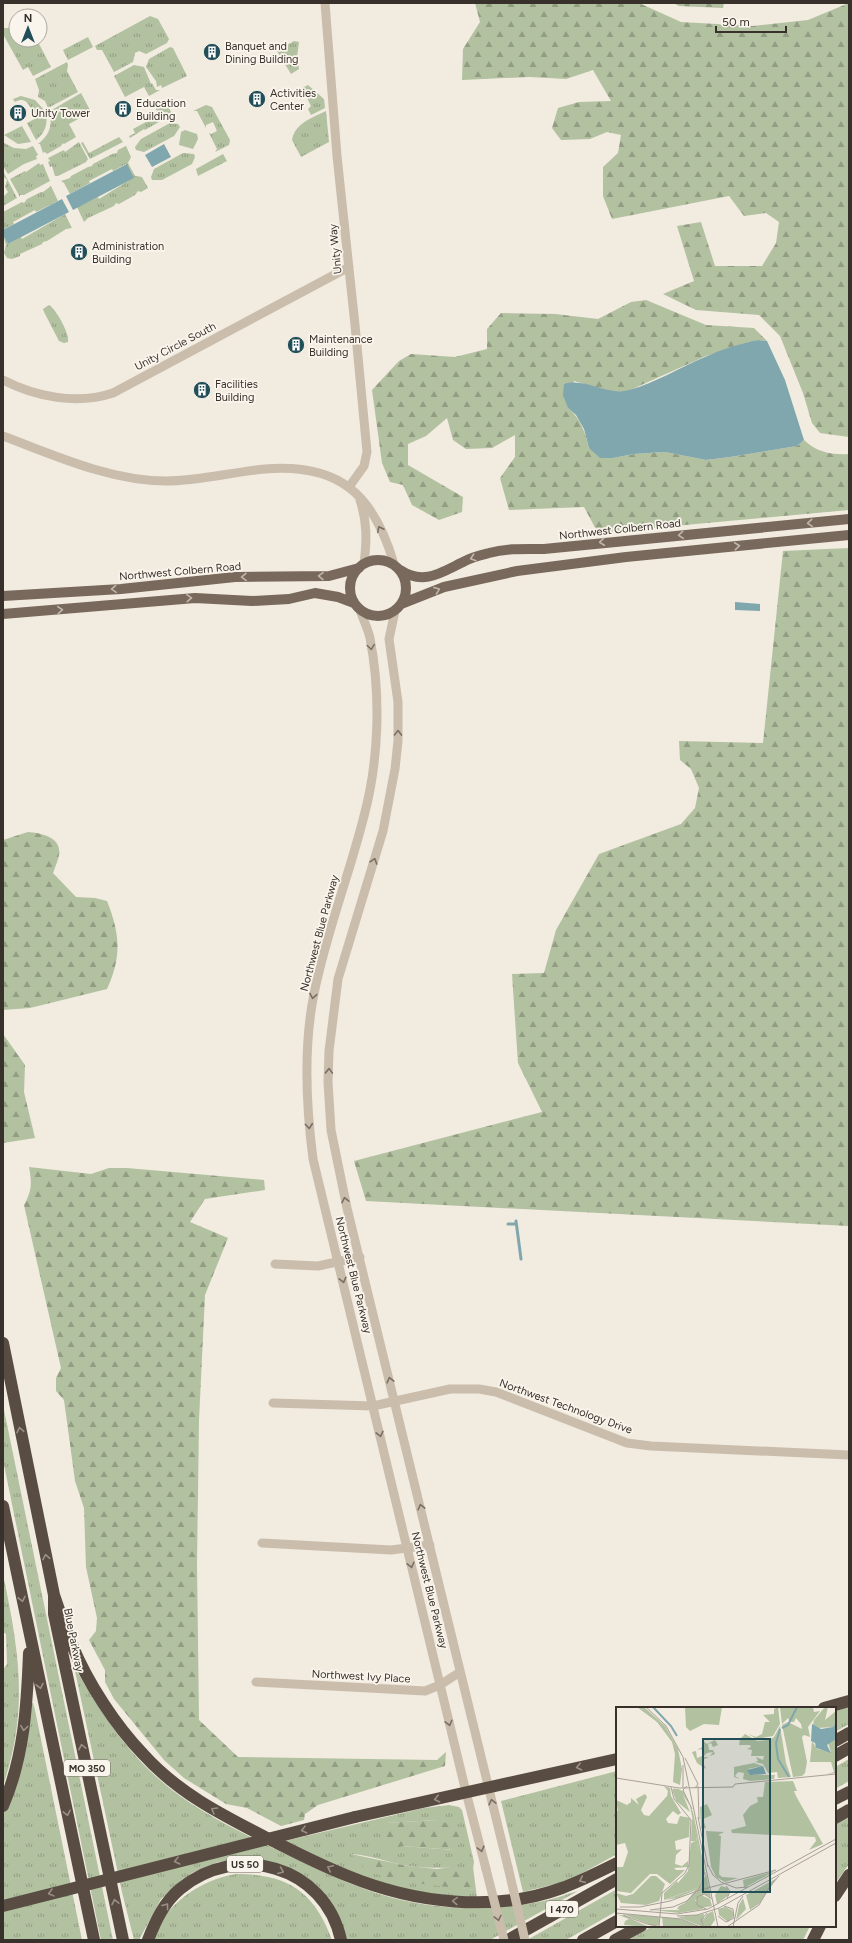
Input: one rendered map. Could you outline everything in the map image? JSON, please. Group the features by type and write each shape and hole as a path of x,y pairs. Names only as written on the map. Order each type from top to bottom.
{"highway":[{"name":"Blue Parkway","path":"3,1343 54,1595 54,1614 123,1940"},
{"name":"MO 350","path":"3,1506 94,1940"},
{"path":"54,1595 72,1646 102,1702 122,1731 143,1754 172,1783 198,1800 227,1818 288,1848 348,1876 379,1887 413,1896 446,1901 479,1902 508,1900 538,1895 575,1883 616,1863"},
{"path":"3,1806 10,1789 21,1749 27,1705 30,1634"},
{"path":"828,1707 849,1701"},
{"path":"836,1740 849,1733"},
{"path":"836,1755 849,1748"},
{"path":"3,1906 355,1817 616,1759"},
{"path":"836,1798 849,1792"},
{"path":"836,1817 849,1810"},
{"name":"US 50","path":"148,1940 155,1922 164,1907 178,1890 194,1878 233,1864 254,1864 277,1869 298,1878 314,1890 335,1919 341,1940"},
{"path":"836,1894 849,1875"},
{"name":"I 470","path":"508,1940 616,1880"},
{"path":"583,1940 616,1922"},
{"path":"615,1940 639,1927"},
{"path":"813,1940 820,1927"}],"main road":[{"name":"Northwest Colbern Road","path":"397,567 409,576 423,578 445,571 467,560 507,550 544,549 849,519"},
{"path":"3,614 195,598 252,601 289,598 315,593 338,596 357,606 368,614 377,616 386,615 444,587 517,572 626,557 849,535"},
{"path":"357,606 350,594 350,584 353,575 361,565 376,560 385,561 397,567 404,578 406,587 405,596 398,608"},
{"name":"Northwest Colbern Road","path":"3,596 121,589 235,577 329,576 361,565"}],"street":[{"name":"Unity Way","path":"325,3 336,150 367,452 364,466 349,487"},
{"name":"Unity Circle South","path":"3,380 37,393 51,396 78,398 103,396 113,393 349,267"},
{"path":"3,436 108,473 131,477 166,481 265,469 298,468 324,473 349,487 371,510 397,567"},
{"path":"359,496 365,516 367,537 361,565"},
{"name":"Northwest Blue Parkway","path":"357,606 370,637 376,688 376,725 370,787 365,815 320,964 308,1030 308,1103 314,1160 440,1686 504,1940"},
{"name":"Northwest Blue Parkway","path":"398,608 389,638 398,702 398,741 395,769 383,831 338,979 329,1051 328,1082 331,1130 345,1200 525,1940"},
{"path":"275,1264 318,1266 339,1263 360,1257"},
{"name":"Northwest Technology Drive","path":"272,1403 373,1406 395,1403 450,1389 479,1389 496,1392 627,1443 651,1446 849,1455"},
{"path":"262,1543 391,1550 430,1545"},
{"name":"Northwest Ivy Place","path":"256,1682 425,1691 440,1686 460,1672"}],"green space":[{"path":"475,3 639,3 681,22 753,26 808,20 849,3 849,437 820,433 812,423 803,393 780,336 759,315 696,310 663,294 694,281 677,226 701,222 715,266 762,266 776,243 779,222 766,213 744,216 729,196 612,219 603,196 603,167 618,153 621,135 607,132 590,139 561,140 552,128 558,108 579,102 611,101 593,70 566,79 529,77 462,80 463,49 480,22"},
{"path":"673,3 724,3 723,8 679,6"},
{"path":"150,16 158,19 169,39 167,43 146,54 139,51 135,53 133,62 114,72 102,50 97,50 95,46"},
{"path":"3,28 8,28 8,43 3,34"},
{"path":"88,37 93,47 68,60 63,50"},
{"path":"294,41 299,42 297,57 299,69 291,74 277,51"},
{"path":"170,47 173,48 187,76 162,88 161,85 157,87 156,81 146,67 149,59"},
{"path":"11,48 41,48 51,67 33,76 28,67 23,70"},
{"path":"67,62 67,71 78,92 48,108 45,101 38,97 39,90 35,79"},
{"path":"134,65 144,67 151,84 152,83 156,90 160,90 149,96 144,87 125,97 114,76"},
{"path":"308,85 324,99 325,108 311,115 308,109 311,106 302,88"},
{"path":"81,93 91,112 69,124 76,137 64,144 63,143 61,146 47,154 45,152 43,153 40,144 38,144 48,133 51,122 50,111"},
{"path":"21,96 35,100 45,111 37,115 26,101 20,100 15,102 13,99"},
{"path":"165,100 173,116 164,119 145,130 144,129 130,138 129,136 135,133 133,129 159,115 154,105"},
{"path":"206,105 212,107 230,140 229,145 215,152 217,149 209,133 211,134 217,131 213,122 206,125 206,128 197,111 193,111"},
{"path":"326,111 329,142 301,157 292,140 294,134 300,125"},
{"path":"46,113 47,121 45,128 36,140 27,123"},
{"path":"170,123 178,124 180,127 174,136 144,152 136,150 135,147 141,139"},
{"path":"22,126 31,142 18,144 4,135"},
{"path":"185,130 197,134 198,139 193,149 179,145 181,132"},
{"path":"119,137 123,142 90,159 81,143 83,142 89,153"},
{"path":"3,141 14,148 26,149 33,146 38,155 36,156 37,159 24,164 8,174 3,166"},
{"path":"79,142 88,159 86,162 58,176 55,176 52,166 50,167 48,162 50,161 48,158 64,150 65,152"},
{"path":"126,146 131,157 128,163 135,176 142,177 148,188 141,192 138,191 135,195 119,204 116,203 114,206 88,218 84,222 77,207 98,197 99,199 133,178 126,164 113,171 112,169 89,181 90,183 70,194 64,183 61,181 70,178 71,176 112,154 117,153 118,150"},
{"path":"183,153 194,154 195,157 192,164 162,180 152,180 151,177 154,169"},
{"path":"223,154 227,161 198,176 196,169"},
{"path":"39,163 40,165 43,164 50,181 24,195 20,195 20,197 10,179 25,171 26,172"},
{"path":"3,171 17,198 3,206 3,197 8,192 5,187 7,180 3,176"},
{"path":"51,186 58,201 36,212 35,210 13,222 14,224 3,230 3,212 22,202 24,203 27,199 43,192"},
{"path":"65,214 72,228 66,229 42,244 20,254 20,256 12,259 7,258 4,253 6,245 3,235 8,244 21,237 22,239"},
{"path":"646,300 706,325 754,328 767,341 758,340 706,356 628,391 609,391 574,381 568,408 582,426 589,448 613,458 634,454 665,452 706,460 797,446 804,440 824,452 849,454 849,510 598,533 584,507 509,510 500,478 515,457 515,435 492,448 466,449 453,440 447,418 426,436 408,444 408,465 463,497 462,512 439,520 412,505 403,485 390,482 382,463 372,390 399,361 411,354 455,357 487,349 487,329 501,313 555,314 598,319 631,302"},
{"path":"49,305 62,322 67,333 68,342 64,343 59,341 44,312 43,309"},
{"path":"849,548 849,1226 366,1201 354,1161 542,1112 518,1063 512,974 544,973 556,930 599,854 681,824 695,808 699,788 691,769 680,760 679,741 763,743 783,551"},
{"path":"28,832 39,833 50,837 57,844 59,855 53,873 76,897 95,898 107,901 115,924 118,945 117,955 112,977 107,989 30,1008 3,1010 3,840"},
{"path":"3,1034 25,1065 24,1092 35,1138 3,1143"},
{"path":"29,1167 91,1174 109,1168 127,1168 264,1180 265,1190 205,1199 190,1222 228,1238 205,1295 199,1420 197,1564 199,1720 238,1757 437,1760 446,1752 445,1766 318,1805 305,1814 304,1820 281,1826 247,1808 226,1804 184,1778 164,1760 114,1699 105,1682 105,1670 89,1640 96,1631 97,1618 86,1567 84,1508 75,1481 64,1400 56,1391 56,1378 61,1368 24,1205 31,1187"},
{"path":"3,1405 113,1940 101,1940 3,1460"},
{"path":"3,1574 17,1655 19,1705 11,1758 3,1786 3,1670 7,1664 6,1634 3,1632"},
{"path":"76,1670 99,1707 123,1741 142,1763 171,1790 204,1812 273,1848 337,1878 396,1899 459,1908 522,1905 547,1900 578,1891 490,1940 346,1940 323,1892 314,1883 300,1874 259,1860 245,1859 218,1862 192,1873 182,1880 161,1899 139,1940 134,1940 122,1892"},
{"path":"31,1703 33,1703 35,1710 82,1940 3,1940 3,1814 10,1797"},
{"path":"849,1705 849,1724 836,1731 836,1709"},
{"path":"849,1759 849,1781 836,1788 836,1766"},
{"path":"616,1771 616,1855 568,1881 523,1892 501,1801"},
{"path":"449,1805 459,1807 462,1810 474,1862 473,1869 409,1866 352,1854 367,1869 397,1879 476,1890 477,1898 446,1896 384,1884 336,1867 285,1841 424,1808","holes":["437,1820 453,1850 403,1846 385,1823"]},
{"path":"849,1816 849,1864 836,1883 836,1823"},
{"path":"437,1820 455,1826 461,1842 454,1850 403,1846 392,1849 384,1846 379,1831 385,1823"},
{"path":"351,1854 408,1866 437,1869 473,1867 476,1890 403,1881 375,1874 360,1864"},
{"path":"236,1874 270,1877 284,1882 296,1889 317,1909 332,1940 153,1940 164,1917 179,1901 205,1884 225,1876"},
{"path":"616,1890 616,1912 566,1940 527,1940"},
{"path":"651,1927 810,1927 803,1940 628,1940"}],"water":[{"path":"164,144 171,157 152,167 145,155"},
{"path":"127,164 134,178 73,210 66,196"},
{"path":"62,199 69,212 8,244 3,235 3,230"},
{"path":"758,340 767,341 785,380 804,440 797,446 706,460 665,452 600,458 589,448 584,429 576,415 568,408 563,395 564,384 572,382 588,384 613,391 629,390 649,383 718,352"},
{"path":"735,602 760,604 760,611 735,610"}],"waterway":[{"path":"516,1221 521,1259"},
{"path":"508,1224 516,1224"}],"place":[{"name":"Banquet and Dining Building","path":"212,52"},
{"name":"Activities Center","path":"257,99"},
{"name":"Education Building","path":"123,109"},
{"name":"Unity Tower","path":"18,113"},
{"name":"Administration Building","path":"79,252"},
{"name":"Maintenance Building","path":"296,345"},
{"name":"Facilities Building","path":"202,390"}]}
